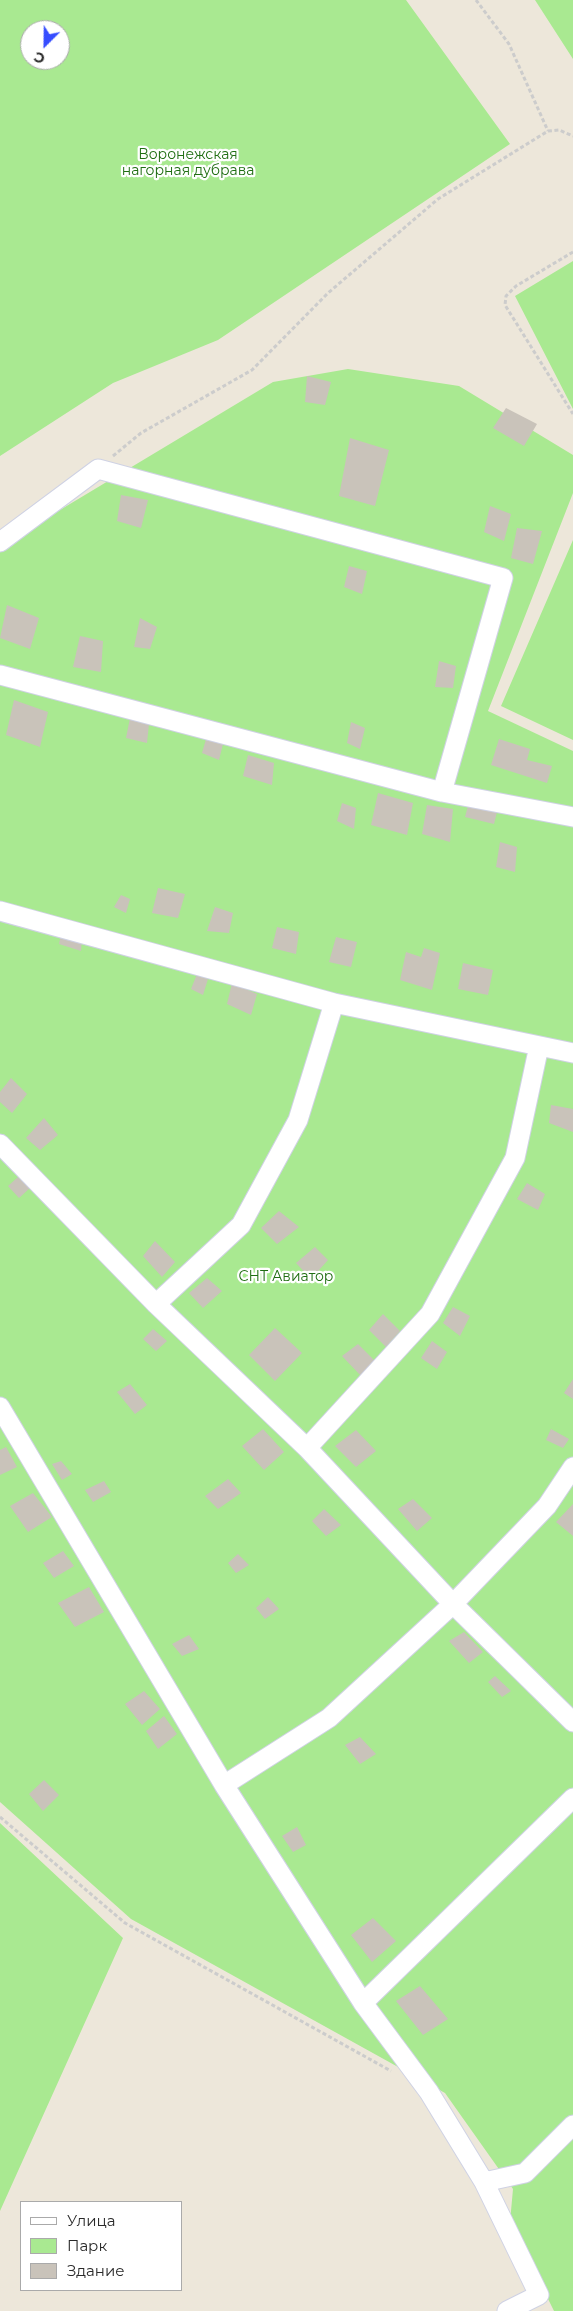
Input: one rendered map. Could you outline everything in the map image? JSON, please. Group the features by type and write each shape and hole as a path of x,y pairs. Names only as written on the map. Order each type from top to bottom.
{"street":[{"path":"0,542 98,469 503,578 442,792"},
{"path":"0,675 442,792 573,817"},
{"path":"0,911 334,1003 573,1053"},
{"path":"156,1304 240,1225 298,1120 334,1003"},
{"path":"307,1448 430,1314 515,1158 538,1046"},
{"path":"0,1144 156,1304 307,1448 453,1604 573,1722"},
{"path":"0,1407 224,1785 363,2003 428,2092 484,2182 539,2295 506,2311"},
{"path":"224,1785 329,1718 453,1604 547,1506 573,1467"},
{"path":"363,2003 573,1798"},
{"path":"484,2182 525,2173 573,2125"}],"path":[{"path":"476,0 509,44 548,131"},
{"path":"98,469 141,433 252,370 328,292 438,199 548,131 559,130 573,136"},
{"path":"573,252 516,286 506,296 505,305 573,414"},
{"path":"0,1816 125,1923 394,2073"}],"green space":[{"name":"Воронежская нагорная дубрава","path":"0,0 406,0 510,144 218,340 113,383 0,456"},
{"path":"535,0 573,0 573,59"},
{"path":"573,261 573,409 515,296"},
{"name":"СНТ Авиатор","path":"348,369 459,386 573,455 573,493 488,711 573,751 573,2311 554,2311 510,2222 513,2189 445,2093 131,1919 0,1802 0,546 273,382"},
{"path":"573,540 573,740 501,706"},
{"path":"0,1823 123,1938 0,2211"}],"building":[{"path":"307,376 331,382 325,405 305,402"},
{"path":"506,408 537,424 524,446 493,428"},
{"path":"350,438 389,450 375,506 339,496"},
{"path":"121,495 148,500 141,528 117,521"},
{"path":"490,506 511,514 504,541 484,532"},
{"path":"517,528 542,531 533,564 511,558"},
{"path":"349,566 367,571 362,594 344,587"},
{"path":"7,605 39,618 30,649 0,638"},
{"path":"140,618 157,627 150,649 134,647"},
{"path":"80,636 103,641 101,672 73,667"},
{"path":"439,661 456,666 453,688 435,687"},
{"path":"14,700 48,712 40,747 6,735"},
{"path":"130,718 149,724 147,743 126,738"},
{"path":"351,722 365,728 360,749 347,743"},
{"path":"206,739 223,744 219,760 202,753"},
{"path":"499,739 530,749 527,760 552,766 547,783 491,765"},
{"path":"248,755 274,763 272,785 243,776"},
{"path":"378,793 413,803 407,835 371,825"},
{"path":"469,802 498,808 494,824 465,817"},
{"path":"342,803 356,808 354,829 337,821"},
{"path":"427,805 453,809 450,842 422,834"},
{"path":"500,842 517,847 515,872 496,867"},
{"path":"158,888 185,894 178,918 152,913"},
{"path":"121,895 130,899 126,913 114,907"},
{"path":"215,907 233,913 229,933 207,931"},
{"path":"277,927 299,932 296,954 272,948"},
{"path":"61,934 82,939 81,951 59,944"},
{"path":"336,937 357,942 351,967 329,962"},
{"path":"424,948 440,953 432,990 400,980 406,952 421,957"},
{"path":"463,963 493,970 488,995 458,989"},
{"path":"197,974 208,979 203,995 191,989"},
{"path":"232,983 257,994 251,1015 227,1004"},
{"path":"11,1078 27,1094 12,1113 0,1102 0,1092"},
{"path":"551,1105 573,1109 573,1132 549,1123"},
{"path":"44,1118 58,1135 40,1150 26,1138"},
{"path":"18,1177 30,1188 19,1198 8,1186"},
{"path":"527,1183 545,1194 538,1210 517,1199"},
{"path":"279,1211 299,1227 277,1244 261,1228"},
{"path":"155,1241 175,1262 162,1277 143,1256"},
{"path":"315,1247 328,1260 311,1279 296,1263"},
{"path":"207,1278 222,1291 203,1308 189,1293"},
{"path":"453,1307 470,1316 460,1336 443,1323"},
{"path":"383,1314 400,1331 386,1347 369,1330"},
{"path":"275,1328 302,1353 275,1381 249,1355"},
{"path":"153,1329 167,1341 156,1351 143,1339"},
{"path":"432,1341 447,1352 437,1369 421,1358"},
{"path":"358,1344 377,1363 361,1376 342,1356"},
{"path":"573,1379 573,1399 564,1393"},
{"path":"130,1384 147,1405 135,1414 117,1392"},
{"path":"263,1429 284,1452 264,1470 242,1446"},
{"path":"551,1429 569,1439 563,1448 546,1440"},
{"path":"356,1430 376,1451 356,1467 335,1446"},
{"path":"6,1447 17,1467 0,1475 0,1450"},
{"path":"61,1461 72,1474 62,1480 52,1464"},
{"path":"228,1479 241,1493 218,1509 205,1496"},
{"path":"104,1481 111,1492 93,1502 85,1490"},
{"path":"33,1493 52,1517 28,1532 10,1506"},
{"path":"413,1499 432,1518 417,1531 398,1509"},
{"path":"573,1504 573,1536 556,1522"},
{"path":"324,1509 341,1525 326,1536 312,1521"},
{"path":"63,1551 74,1566 54,1578 43,1563"},
{"path":"238,1554 249,1565 236,1573 228,1563"},
{"path":"89,1587 104,1612 75,1627 58,1603"},
{"path":"268,1597 279,1609 265,1619 256,1608"},
{"path":"464,1632 483,1652 469,1663 449,1641"},
{"path":"189,1635 199,1649 182,1656 172,1644"},
{"path":"495,1676 511,1691 502,1697 488,1682"},
{"path":"144,1691 160,1709 142,1725 125,1704"},
{"path":"164,1716 177,1734 158,1749 146,1731"},
{"path":"360,1737 376,1754 360,1764 345,1745"},
{"path":"44,1780 59,1795 43,1811 29,1794"},
{"path":"297,1827 306,1845 293,1852 282,1836"},
{"path":"373,1918 396,1941 372,1962 351,1935"},
{"path":"420,1986 448,2019 423,2035 396,2001"}]}
